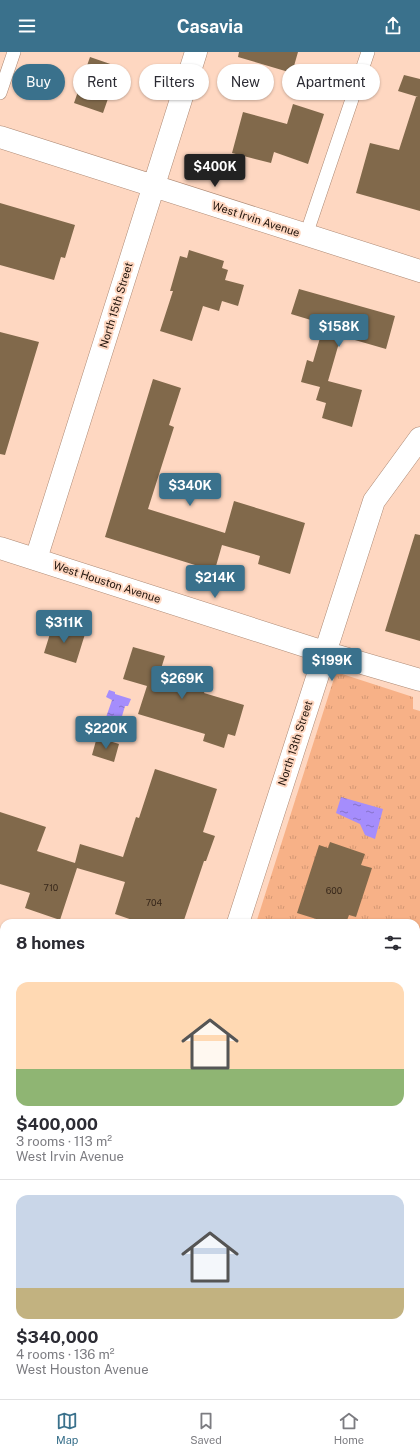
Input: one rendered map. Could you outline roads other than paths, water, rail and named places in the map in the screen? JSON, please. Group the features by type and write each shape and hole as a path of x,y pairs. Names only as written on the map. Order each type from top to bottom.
{"street":[{"name":"North 15th Street","path":"36,559 196,52"},
{"name":"West Irvin Avenue","path":"0,137 420,271"},
{"name":"North 13th Street","path":"239,919 324,652 374,501 420,438"},
{"name":"West Houston Avenue","path":"0,548 324,652 420,680"}],"lane":[{"path":"0,93 14,52"},
{"path":"306,235 368,52"}],"water":[{"path":"109,690 115,692 115,694 131,699 128,706 125,706 118,730 103,726 112,700 106,697"},
{"path":"341,797 383,809 375,839 365,835 360,824 336,813"}]}
